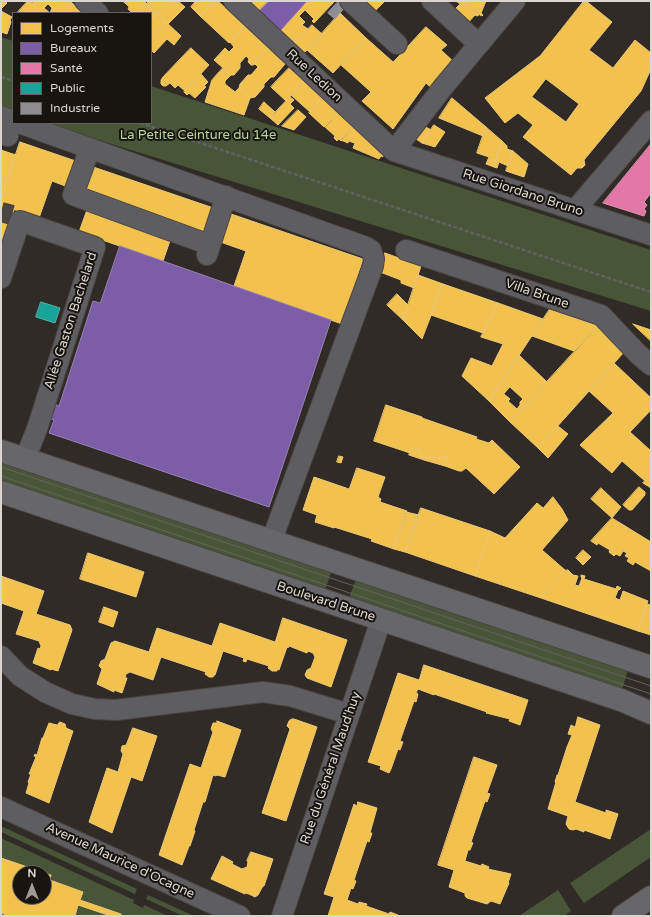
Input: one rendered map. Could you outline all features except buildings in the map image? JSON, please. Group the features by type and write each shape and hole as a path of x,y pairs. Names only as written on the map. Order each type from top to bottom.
{"main road":[{"path":"1,451 271,542 651,667"},
{"name":"Boulevard Brune","path":"1,492 621,700 651,713"},
{"path":"623,916 651,897"}],"street":[{"path":"85,1 97,12"},
{"name":"Rue Ledion","path":"234,1 394,151"},
{"path":"350,1 397,44"},
{"path":"432,1 471,37"},
{"path":"394,151 444,86 515,1"},
{"path":"1,116 10,128 90,148 226,196 371,250 374,259 367,281 271,542"},
{"path":"575,210 651,121"},
{"path":"90,148 73,195 209,250 226,196"},
{"name":"Rue Giordano Bruno","path":"394,151 651,235"},
{"name":"Allée Gaston Bachelard","path":"1,278 16,218 96,248 37,429 25,459"},
{"name":"Villa Brune","path":"406,250 601,316 651,365"},
{"name":"Rue du Général Maud'huy","path":"282,916 381,620"},
{"path":"1,656 20,676 45,692 72,704 95,709 116,710 263,692 290,696 349,714"},
{"name":"Avenue Maurice d'Ocagne","path":"1,807 240,916"}],"path":[{"path":"1,77 12,81"},
{"path":"143,124 651,292"}],"green space":[{"path":"1,37 12,41 12,111 1,107"},
{"name":"La Petite Ceinture du 14e","path":"152,86 651,250 651,311 105,142 52,124 152,124"},
{"path":"1,459 332,570 324,593 1,484"},
{"path":"356,579 628,670 621,693 348,601"},
{"path":"1,826 137,889 135,894 1,832"},
{"path":"651,829 651,857 584,903 570,883"},
{"path":"1,838 134,900 133,903 143,908 144,905 168,916 1,916"},
{"path":"558,890 571,911 564,916 519,916"},
{"path":"148,895 194,916 183,916 146,899"}],"tunnel":[{"path":"1,212 12,215"}],"tram line":[{"path":"1,467 651,686"},
{"path":"1,476 651,694"}]}
